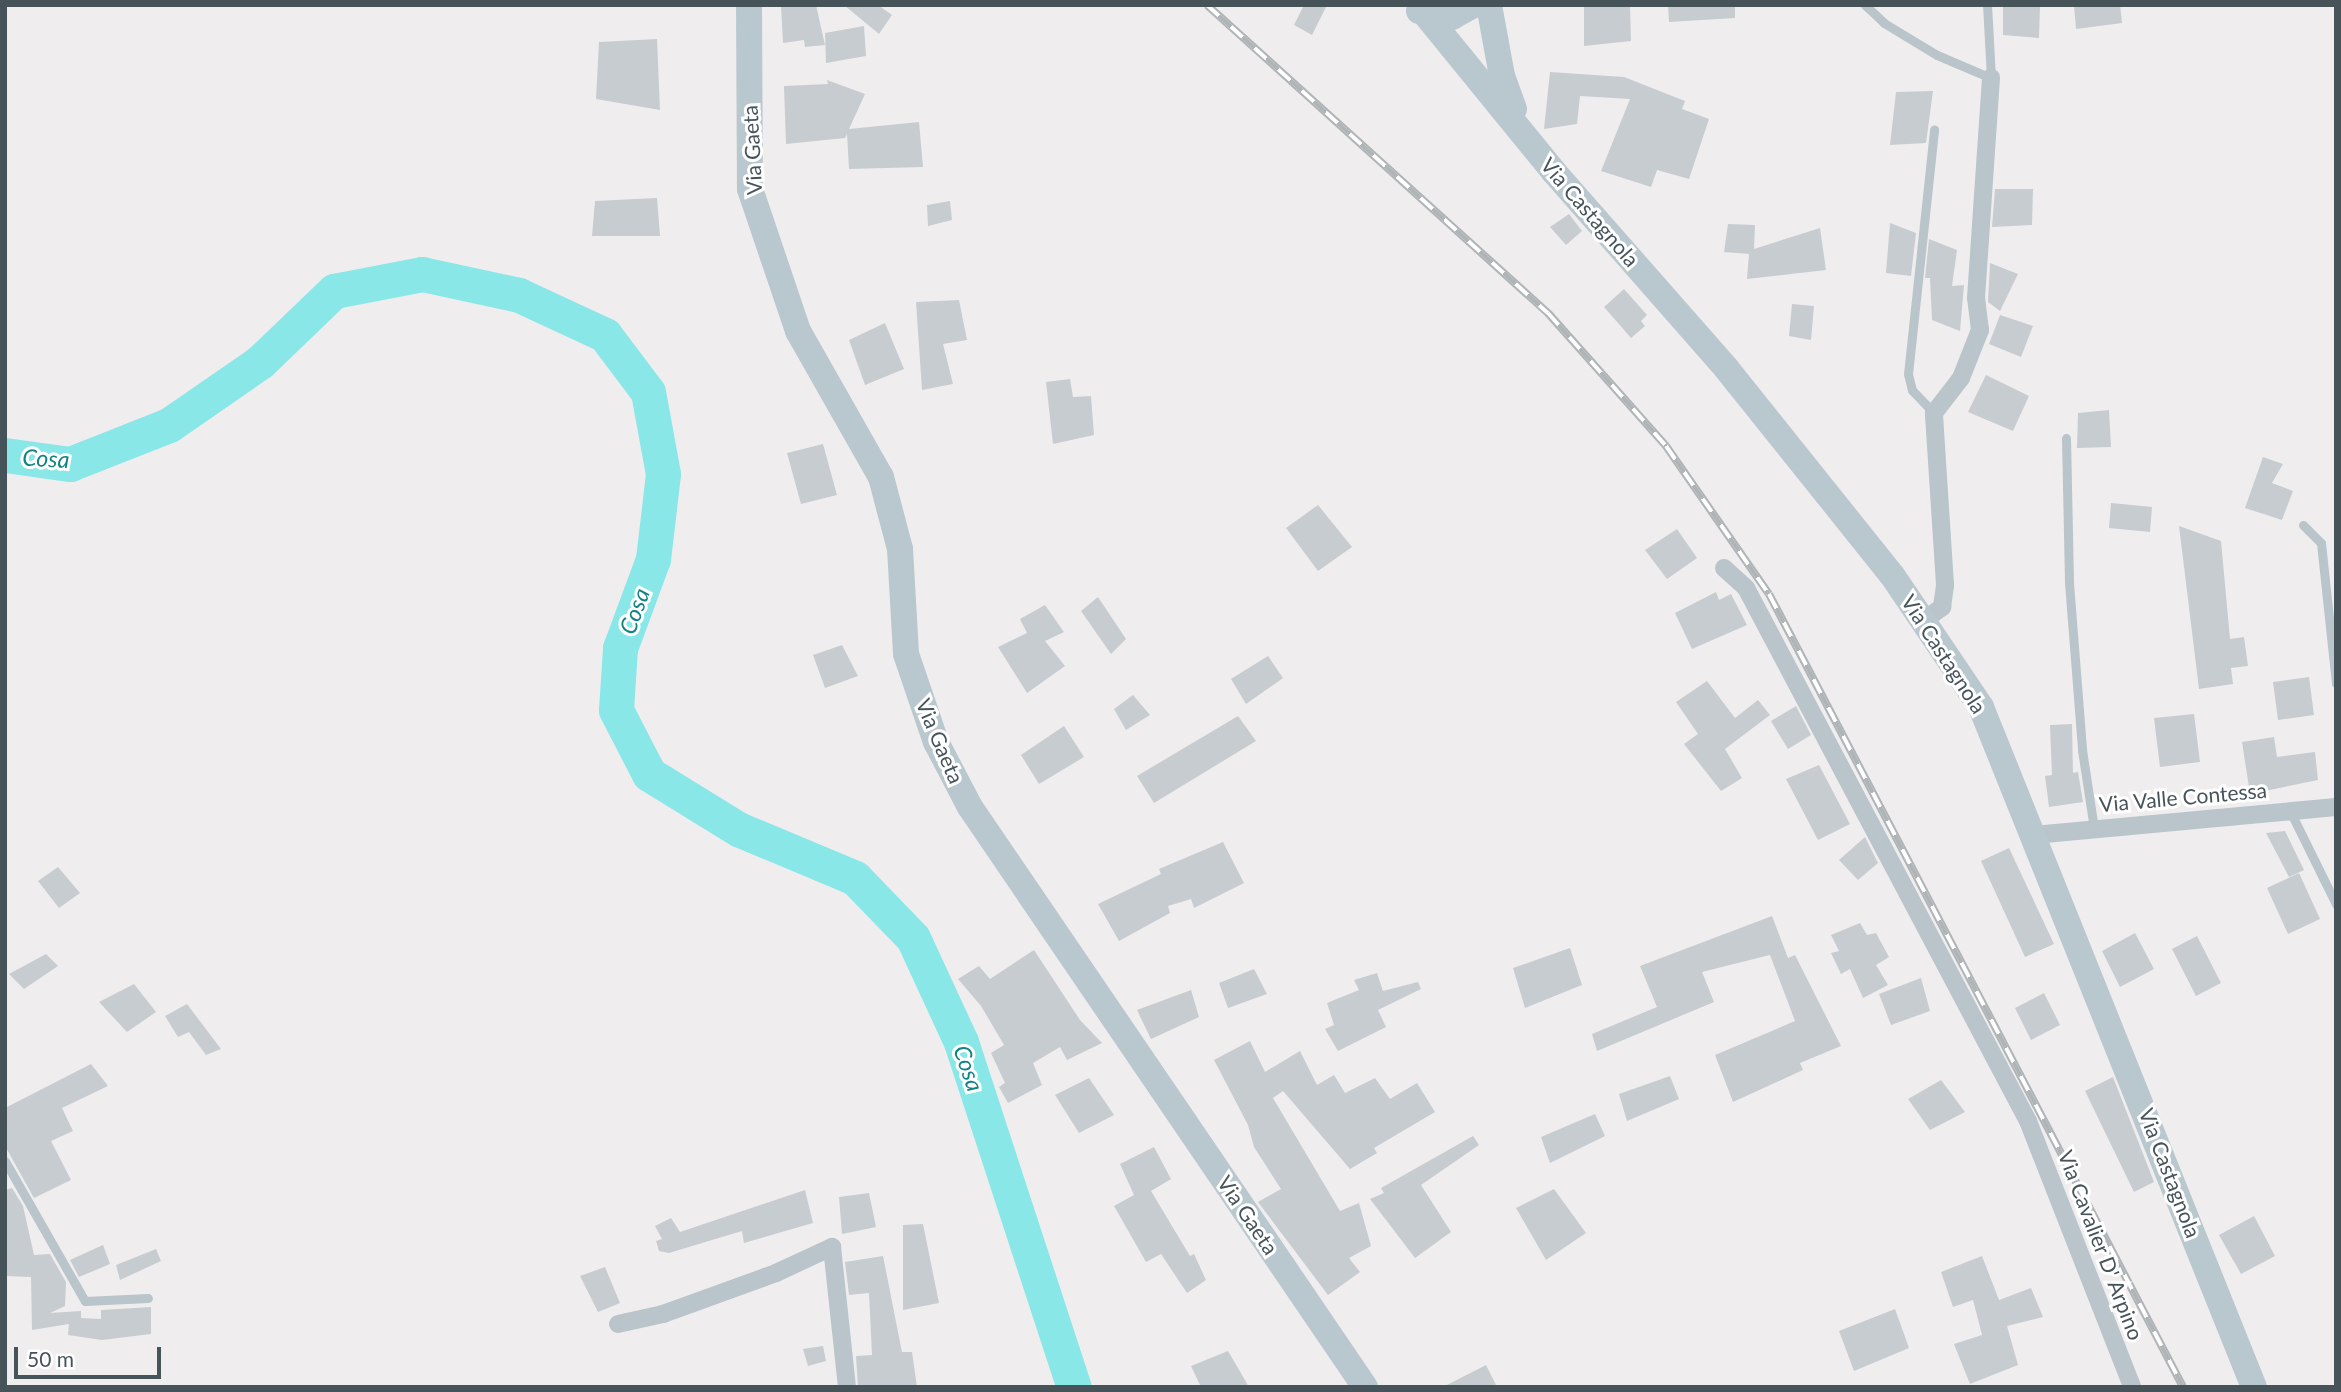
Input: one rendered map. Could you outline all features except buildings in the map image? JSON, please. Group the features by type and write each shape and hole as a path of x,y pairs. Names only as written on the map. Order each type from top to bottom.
{"main road":[{"name":"Via Gaeta","path":"749,5 750,189 798,331 881,477 900,549 906,654 936,742 970,807 1365,1387"},
{"path":"1419,10 1452,17 1474,5"},
{"path":"1489,5 1502,76 1524,133"},
{"name":"Via Castagnola","path":"1419,10 1726,368 1892,575 1981,707 2254,1387"}],"street":[{"path":"1923,621 1942,607 1945,584 1934,413 1961,378 1980,330 1976,298 1991,78"},
{"name":"Via Cavalier D' Arpino","path":"1724,568 1746,588 2028,1121 2132,1387"},
{"name":"Via Valle Contessa","path":"2034,835 2336,807"},
{"path":"618,1324 663,1314 776,1273 832,1247 847,1387"}],"lane":[{"path":"1865,5 1884,23 1937,55 1991,78 1987,5"},
{"path":"1934,129 1908,374 1912,390 1934,413"},
{"path":"2066,438 2069,583 2082,750 2094,828"},
{"path":"2303,526 2321,543 2336,683"},
{"path":"2290,811 2336,904"},
{"path":"5,1161 85,1301 148,1298"}],"waterway":[{"name":"Cosa","path":"5,455 70,464 169,425 260,362 334,291 422,274 519,295 605,335 648,392 663,474 653,559 620,648 616,710 649,774 738,829 855,878 913,938 961,1042 1074,1387"}],"railway":[{"path":"1207,5 1548,313 1666,446 1769,594 2183,1387"}]}
